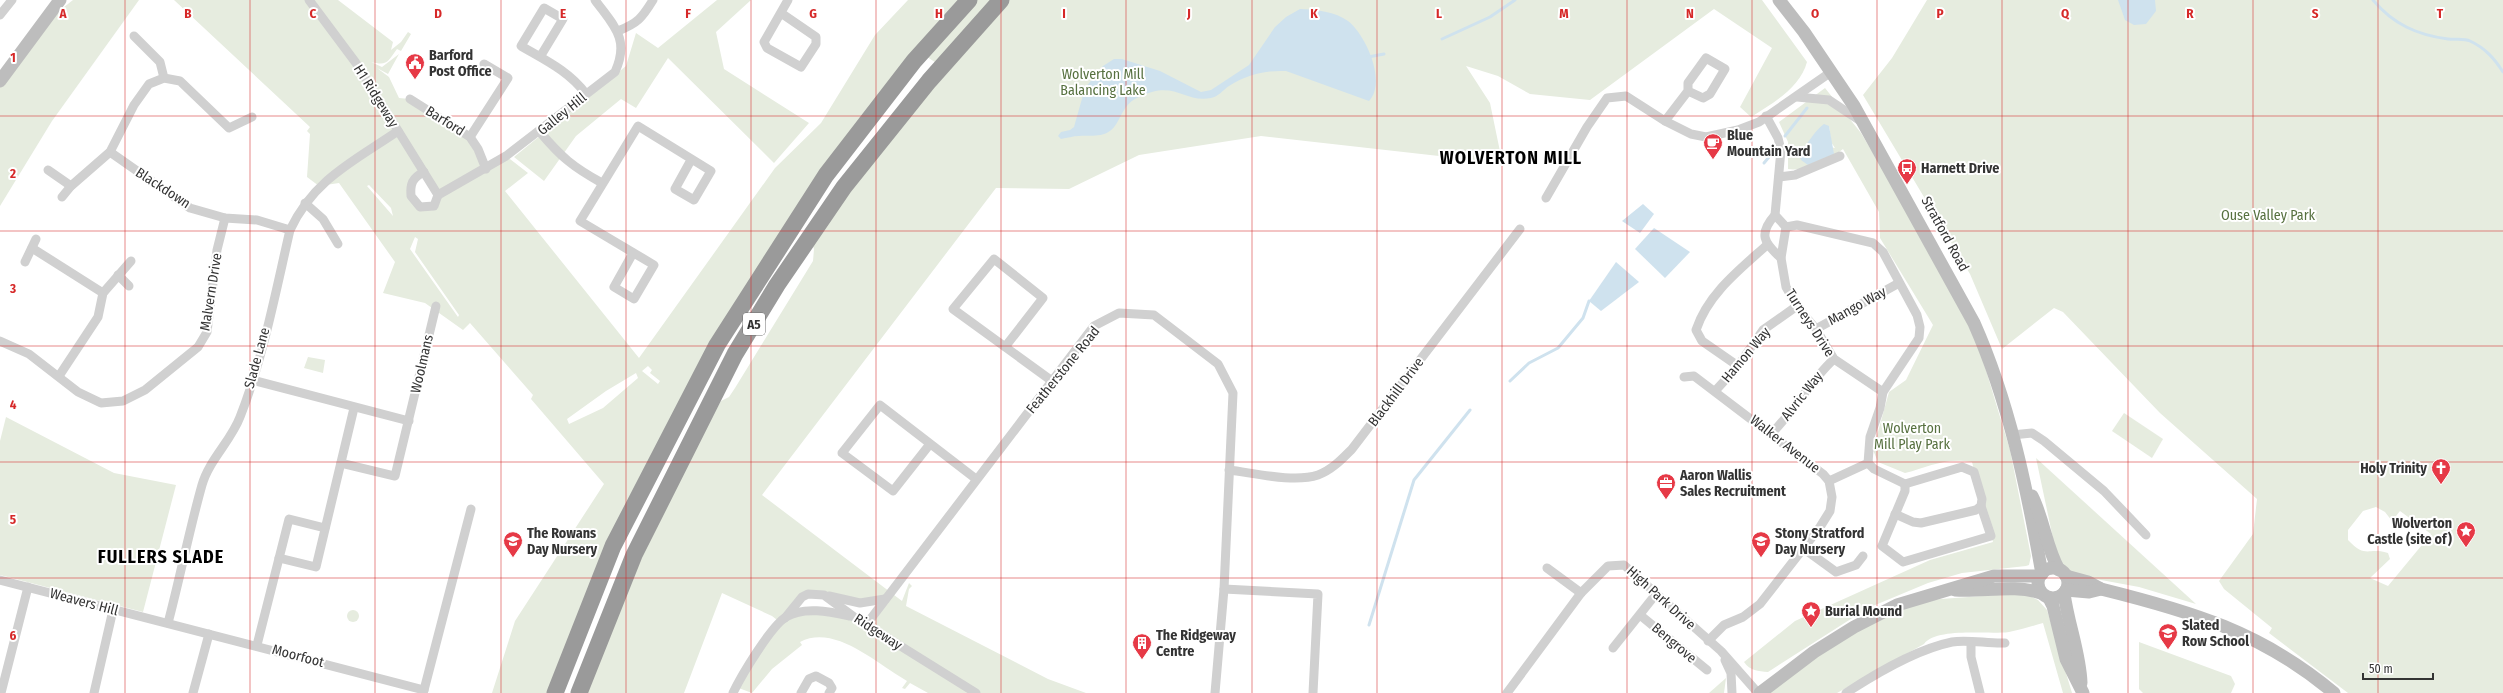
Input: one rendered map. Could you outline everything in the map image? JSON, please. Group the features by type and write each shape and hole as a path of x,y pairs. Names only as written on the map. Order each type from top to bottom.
{"highway":[{"name":"A5","path":"555,693 613,546 717,345 826,175 914,61 969,0"},
{"name":"A5","path":"579,693 634,555 728,368 777,285 844,187 929,81 1001,0"}],"street":[{"path":"0,15 12,0"},
{"path":"0,81 60,0"},
{"name":"H1 Ridgeway","path":"309,0 365,77 438,195"},
{"name":"Galley Hill","path":"424,172 416,176 410,185 411,196 420,207 434,206 438,195 486,169 540,132 614,72 620,59 622,44 618,31 596,0"},
{"path":"618,31 635,24 642,18 653,0"},
{"path":"781,13 816,37 816,44 802,67 767,48 764,42 788,0"},
{"name":"Stratford Road","path":"1779,0 1831,72 1863,123 1974,323 1989,357 2027,485 2041,575"},
{"path":"540,57 563,19 544,8 521,46 540,57 566,72 586,94"},
{"path":"134,36 160,62 164,78"},
{"path":"1665,121 1688,91 1688,83 1706,58 1725,69 1710,94 1703,98 1688,91"},
{"path":"470,137 508,78 484,64"},
{"path":"1546,198 1587,127 1607,98 1626,96 1665,121 1691,134 1706,137 1738,130 1760,122 1766,116 1831,72"},
{"path":"62,197 71,186 110,152 134,105 149,84 164,78 180,81 229,128"},
{"path":"1797,96 1829,100 1863,123"},
{"name":"Barford","path":"410,99 470,137 478,149 486,169"},
{"path":"1766,116 1778,138 1781,150 1775,215 1767,224 1764,236 1767,245 1780,258"},
{"path":"221,134 229,128 252,117"},
{"path":"633,253 614,287 634,299 654,265 580,221 602,183 638,126 691,160"},
{"name":"Slade Lane","path":"168,624 202,485 213,463 233,433 252,380 290,230 305,203 328,178 398,131"},
{"path":"540,132 570,164 602,183"},
{"name":"Blackdown","path":"110,152 190,208 225,218 257,220 290,230"},
{"path":"1779,176 1795,175 1840,156"},
{"path":"48,170 71,186"},
{"path":"305,203 323,219 338,244"},
{"path":"1775,215 1786,227 1797,225 1873,243 1883,252 1917,315 1920,327 1919,338 1883,392 1880,408 1870,437 1868,463 1874,469 1904,484 1968,468 1974,472 1982,499 1981,506 1991,536 1903,562 1882,546 1905,491 1904,484"},
{"name":"Malvern Drive","path":"0,341 29,354 78,392 101,403 123,401 145,390 198,347 207,332 217,250 225,218"},
{"name":"Turneys Drive","path":"1786,227 1780,258 1786,287 1797,306 1816,329 1834,360 1883,392"},
{"name":"Blackhill Drive","path":"1229,470 1301,478 1318,475 1340,462 1352,449 1520,229"},
{"path":"24,262 36,239"},
{"path":"1738,366 1702,341 1696,330 1701,314 1727,280 1767,245"},
{"path":"32,248 103,293"},
{"path":"1005,347 1043,298 994,259 953,309 1005,347 1052,381"},
{"path":"58,376 98,317 103,293 130,261"},
{"path":"118,274 129,286"},
{"name":"Mango Way","path":"1816,329 1899,283"},
{"name":"Woolmans","path":"341,463 395,476 436,306"},
{"name":"Hamon Way","path":"1716,390 1738,366 1763,330 1797,306"},
{"name":"Featherstone Road","path":"866,625 1094,326 1119,313 1154,315 1218,364 1233,393 1224,589 1215,693"},
{"name":"Alvric Way","path":"1772,433 1790,414 1818,374 1834,360"},
{"name":"Walker Avenue","path":"1684,377 1694,376 1716,390 1823,474 1829,481 1832,497 1830,511 1760,604 1743,617 1724,625 1708,641"},
{"path":"252,380 408,421"},
{"path":"930,444 893,491 842,453 880,405 976,479"},
{"path":"279,558 316,567 354,408"},
{"path":"2012,435 2032,433 2044,441 2104,491 2146,535"},
{"path":"1829,481 1868,463"},
{"name":"Stratford Road","path":"2027,485 2038,508 2052,558 2063,573"},
{"path":"1895,514 1912,522 1921,523 1976,510 1981,506"},
{"path":"423,692 470,509"},
{"path":"256,645 289,519 325,528"},
{"path":"1803,548 1836,572 1856,565 1863,556"},
{"path":"2012,576 2030,569 2039,559"},
{"name":"High Park Drive","path":"1507,693 1581,593 1608,566 1618,564 1624,565 1721,651 1759,693"},
{"path":"1547,568 1581,593"},
{"path":"1759,693 1814,652 1854,627 1897,605 1953,589 1975,580 1994,576 2041,575 2050,569 2088,582 2095,591"},
{"path":"2063,573 2066,608 2081,669 2082,690"},
{"path":"2041,575 2038,585 2053,606 2066,659 2082,690"},
{"name":"Weavers Hill","path":"0,580 168,624"},
{"path":"1,693 28,587"},
{"path":"1953,589 1976,591 2024,587 2057,598 2065,592 2095,591 2202,616 2259,640 2312,675 2334,693"},
{"path":"1224,589 1318,594 1313,693"},
{"path":"2066,608 2073,598 2095,591"},
{"path":"733,693 761,647 802,597 808,594 824,595 860,603 885,599"},
{"name":"Bengrove","path":"1613,648 1656,594"},
{"name":"Ridgeway","path":"824,595 866,625 976,693"},
{"path":"94,693 113,610"},
{"path":"786,618 812,612 854,617"},
{"name":"Bengrove","path":"1640,615 1707,670"},
{"name":"Moorfoot","path":"168,624 256,645 423,692"},
{"path":"193,693 209,634"},
{"path":"1846,693 1861,683 1928,650 1954,642 2005,643"},
{"path":"1971,643 1971,657 1980,693"},
{"name":"High Park Drive","path":"1721,651 1731,673 1732,693"},
{"path":"801,693 809,679 816,676 829,683 832,688 829,693"}],"green space":[{"path":"73,0 139,0 52,121 0,206 0,83 40,26"},
{"name":"Wolverton Mill Balancing Lake","path":"174,0 338,0 393,42 391,50 401,42 408,32 411,34 401,51 397,49 387,62 371,62 382,67 399,54 388,74 377,68 389,77 399,98 410,99 463,133 486,169 506,156 528,173 505,191 639,358 775,168 821,123 875,35 908,0 1762,0 1807,62 1798,80 1785,94 1751,117 1740,107 1772,48 1714,9 1590,100 1530,94 1498,76 1466,66 1490,103 1503,166 1439,156 1261,136 1139,155 1069,189 996,188 762,495 902,601 909,583 912,586 909,589 906,606 1048,679 1086,693 928,693 910,683 905,689 902,688 907,681 864,653 838,641 825,638 813,638 800,642 802,645 772,669 752,693 736,687 781,623 772,616 722,593 684,693 579,693 634,555 721,401 729,397 735,388 813,261 814,249 810,237 941,66 921,53 826,175 681,412 555,693 492,693 515,621 604,484 531,399 533,395 470,323 463,330 425,303 383,293 395,262 339,183 319,186 307,177 310,134 307,131 310,127","holes":["424,172 438,195 434,206 420,207 411,185","369,185 391,208 393,216 367,186","415,237 418,239 415,252 459,315 458,317 410,249","648,366 652,370 650,373 660,381 658,384 642,371","636,373 638,378 603,408 569,424 567,419 606,391","808,594 877,601 885,599 866,625 829,612 786,617"]},
{"path":"717,0 751,0 716,32 724,69 809,123 774,163 668,58 636,108 621,99 576,136 544,181 514,157 626,66 636,33 658,48"},
{"name":"Ouse Valley Park","path":"1927,0 2503,0 2503,693 2348,693 2269,633 2272,628 2224,589 2219,581 2253,534 2257,499 2160,413 2063,312 2054,308 2002,349 1970,274 1863,95 1892,58","holes":["2376,507 2385,512 2392,521 2400,511 2431,534 2388,586 2370,578 2390,559 2388,553 2381,551 2363,551 2354,546 2348,540 2348,530 2363,511"]},
{"name":"Wolverton Mill Play Park","path":"1825,88 1861,133 1955,291 1982,357 2010,450 2031,556 2029,565 2026,566 1962,573 1928,583 1868,608 1768,672 1752,669 1744,662 1795,621 1930,560 1993,542 1972,462 1954,461 1937,463 1905,473 1878,462 1873,450 1889,392 1906,380 1933,325 1880,238 1879,212 1843,149 1824,161 1809,167 1802,169 1788,169 1788,142 1779,122","holes":["1829,126 1831,142 1835,148 1808,143"]},
{"path":"308,357 325,360 323,373 304,368"},
{"path":"2124,413 2163,439 2152,458 2112,431"},
{"path":"6,417 114,473 176,485 143,612 0,575 0,441"},
{"path":"2036,458 2196,604 2139,587 2074,575 2058,562"},
{"path":"2024,593 2038,600 2047,610 2072,693 2063,693 2043,623 2009,632 1940,635 1837,693 1765,693 1831,645 1889,613 1927,600"},
{"path":"353,610 357,612 359,616 357,620 353,622 349,620 347,616 349,612"},
{"path":"2139,642 2231,676 2235,684 2231,693 2143,693 2139,689"},
{"path":"1726,678 1724,693 1709,693"}],"water":[{"path":"2118,0 2155,0 2156,11 2146,24 2134,25 2125,20"},
{"path":"1300,9 1319,10 1338,15 1348,21 1355,28 1367,47 1375,71 1376,82 1374,93 1369,101 1286,71 1271,71 1242,79 1211,98 1201,99 1162,90 1151,92 1132,101 1124,110 1114,127 1106,133 1096,136 1074,136 1061,139 1058,136 1061,132 1070,130 1074,127 1085,88 1103,66 1114,59 1122,59 1160,71 1201,92 1211,90 1249,65 1275,27 1286,17"},
{"path":"1824,124 1829,126 1834,154 1808,165 1801,160 1799,154 1814,134"},
{"path":"1643,204 1654,214 1640,233 1622,221"},
{"path":"1654,228 1690,252 1665,278 1635,249"},
{"path":"1616,262 1639,282 1601,311 1589,301"}],"waterway":[{"path":"1442,39 1490,17 1515,0"},
{"path":"2373,0 2389,16 2406,27 2426,35 2448,39 2468,40 2489,54 2503,72"},
{"path":"1368,57 1384,54"},
{"path":"1785,136 1807,108"},
{"path":"1764,163 1774,151"},
{"path":"1510,381 1529,363 1558,348 1583,318 1589,301"},
{"path":"1369,625 1414,480 1470,410"}],"place":[{"name":"Barford Post Office","path":"415,80"},
{"name":"Blue Mountain Yard","path":"1713,160"},
{"name":"Harnett Drive","path":"1907,185"},
{"name":"Holy Trinity","path":"2441,485"},
{"name":"Aaron Wallis Sales Recruitment","path":"1666,500"},
{"name":"Wolverton Castle (site of)","path":"2466,548"},
{"name":"The Rowans Day Nursery","path":"513,558"},
{"name":"Stony Stratford Day Nursery","path":"1761,558"},
{"name":"Burial Mound","path":"1811,628"},
{"name":"Slated Row School","path":"2168,650"},
{"name":"The Ridgeway Centre","path":"1142,660"}],"district":[{"name":"WOLVERTON MILL","path":"1511,158"},
{"name":"FULLERS SLADE","path":"161,557"}]}
